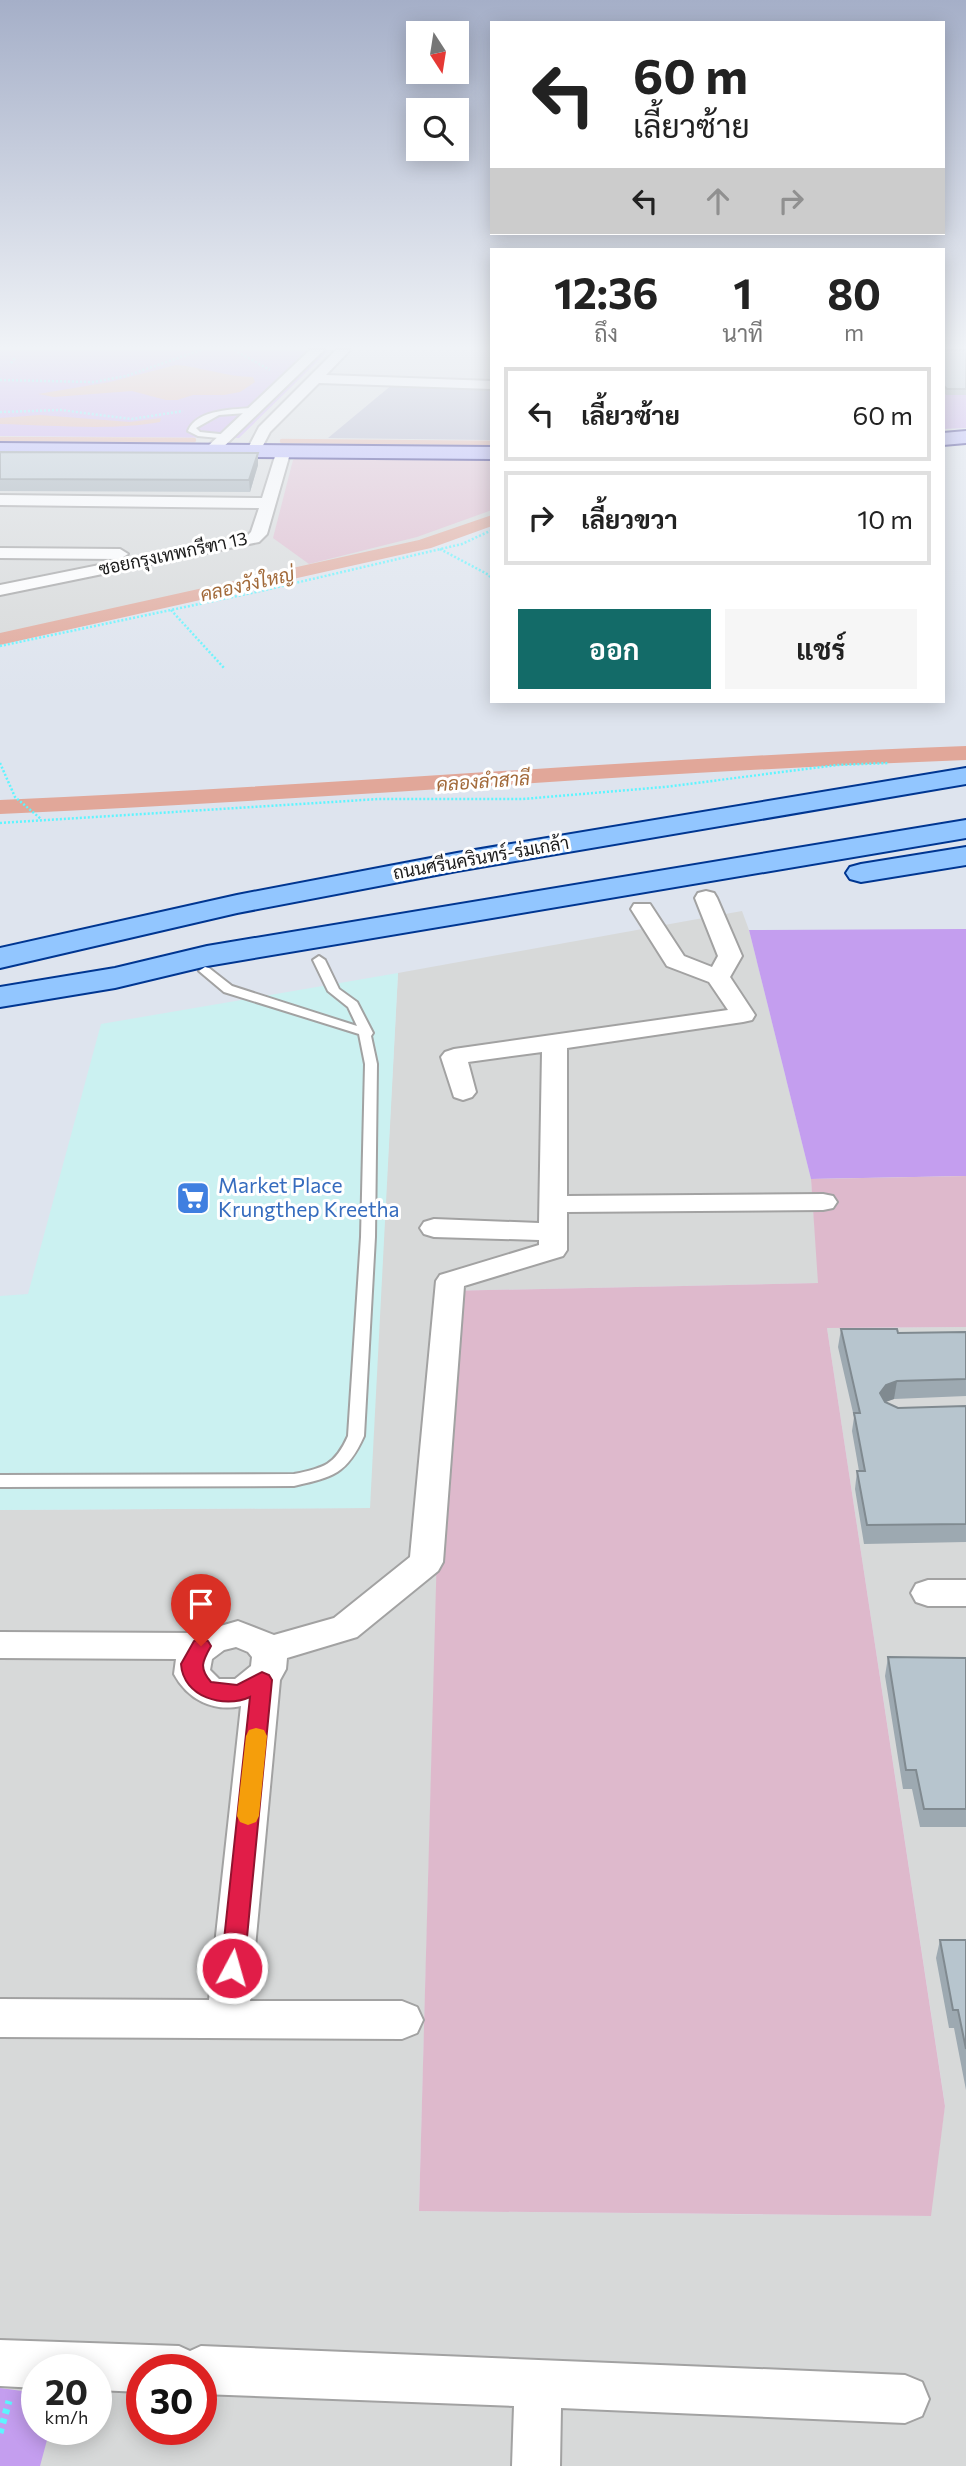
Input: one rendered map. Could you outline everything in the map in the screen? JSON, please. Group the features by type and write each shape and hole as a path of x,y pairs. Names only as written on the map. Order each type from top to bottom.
{"main road":[{"name":"ถนนศรีนครินทร์-ร่มเกล้า","path":"0,959 237,904 457,862 954,778"},
{"name":"ถนนศรีนครินทร์-ร่มเกล้า","path":"0,959 966,800"},
{"path":"0,997 115,978 221,954 966,829"},
{"path":"115,978 319,960 966,856"}],"street":[{"name":"ซอยกรุงเทพกรีฑา 13","path":"0,590 253,539 260,534 279,465"},
{"path":"0,500 268,503"},
{"path":"0,553 140,554 158,558"},
{"path":"706,898 730,956 718,977"},
{"path":"463,1092 454,1057 743,1015 718,977 675,961 642,909"},
{"path":"226,2021 265,1665 250,1636 238,1634 212,1639 201,1646 191,1664 192,1674 205,1689 228,1695 241,1693 265,1665 345,1628 426,1562 450,1281 554,1250 555,1042"},
{"path":"434,1228 823,1202"},
{"path":"928,1593 966,1593"},
{"path":"0,1645 201,1646"},
{"path":"0,2018 402,2020"},
{"path":"0,2363 126,2368"},
{"path":"217,2371 905,2399"},
{"path":"536,2466 538,2384"}],"lane":[{"path":"0,1481 294,1480 325,1474 347,1460 356,1436 368,1237 371,1064 367,1033 353,1005 334,992 319,960"},
{"path":"205,971 228,989 367,1033"}],"path":[{"path":"0,646 462,544 490,531"},
{"path":"439,549 490,577"},
{"path":"171,610 225,669"},
{"path":"0,822 379,799 523,799 664,787 838,765 902,762"},
{"path":"0,763 15,797 41,820"}],"shaded area":[{"path":"0,465 490,465 490,517 443,537 0,635"},
{"path":"292,465 490,465 490,511 417,537 309,564 273,538"},
{"path":"742,911 811,1179 819,1283 445,1291 419,2211 930,2216 945,2105 827,1328 966,1327 966,2466 0,2466 0,1510 369,1508 398,973"},
{"path":"966,929 966,1176 811,1179 749,930"},
{"path":"398,973 370,1508 0,1510 0,1296 28,1294 101,1024"},
{"path":"966,1176 966,1327 827,1328 945,2106 931,2216 419,2211 444,1291 818,1283 811,1179"},
{"path":"0,2388 21,2391 21,2445 46,2445 40,2466 0,2466"}],"building":[{"path":"0,465 254,465 249,480 0,479"},
{"path":"841,1329 897,1329 898,1333 966,1332 966,1379 897,1381 886,1385 880,1393 885,1402 898,1408 966,1406 966,1524 867,1525 857,1471 865,1471 854,1413 860,1413"},
{"path":"888,1657 966,1658 966,1809 924,1809 916,1770 906,1770"},
{"path":"940,1940 966,1940 966,2049 958,2010 953,2010"}],"waterway":[{"name":"คลองวังใหญ่","path":"0,639 424,544 490,521"},
{"name":"คลองลำสาลี","path":"0,807 235,797 835,758 966,753"}],"slow traffic":[{"path":"248,1816 256,1736"}],"place":[{"name":"Market Place Krungthep Kreetha","path":"193,1198"}],"route":[{"path":"201,1646 191,1664 192,1674 205,1689 228,1695 241,1693 262,1680 232,1968"}]}
